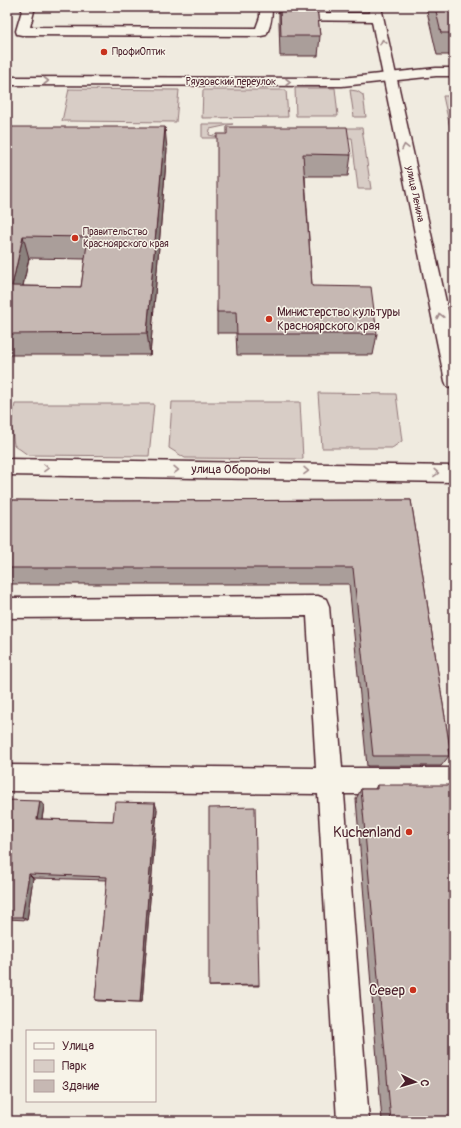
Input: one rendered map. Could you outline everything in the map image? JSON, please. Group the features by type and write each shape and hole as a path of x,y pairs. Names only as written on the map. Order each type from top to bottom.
{"street":[{"path":"29,7 22,31 261,32 266,12 376,12"},
{"name":"улица Ленина","path":"376,12 454,381"},
{"name":"Ряузовский переулок","path":"7,81 342,82 436,72 454,72"},
{"name":"улица Обороны","path":"7,467 454,474"},
{"path":"7,608 318,606 353,1121"},
{"path":"7,778 454,781"}],"green space":[{"path":"295,88 335,88 338,116 296,116"},
{"path":"69,89 179,90 176,122 62,121"},
{"path":"203,90 286,90 288,117 202,118"},
{"path":"350,90 357,91 363,95 366,117 354,117"},
{"path":"443,96 454,96 454,146"},
{"path":"202,124 233,124 210,129 209,135 224,138 202,138"},
{"path":"305,128 362,128 371,189 358,189 352,138 305,138"},
{"path":"318,393 396,394 402,441 392,448 322,448"},
{"path":"172,402 300,402 303,459 185,458 169,448"},
{"path":"15,404 154,404 149,456 28,455 14,445 11,424"}],"building":[{"path":"280,7 317,7 320,36 281,36"},
{"path":"435,7 454,7 454,33 441,33"},
{"name":"Правительство Красноярского края","path":"7,127 165,127 147,333 7,334","holes":["23,236 88,237 81,287 12,286"]},
{"path":"227,127 347,127 351,155 303,154 312,286 371,287 377,334 237,334 236,312 217,312 217,134 227,134"},
{"path":"7,500 411,500 450,749 448,749 449,756 373,756 353,568 7,568"},
{"name":"Север","path":"377,785 454,785 454,1121 391,1121 361,789 377,789"},
{"path":"7,800 40,801 37,819 113,821 115,802 155,803 140,1002 95,1000 107,877 29,874 22,917 7,917"},
{"path":"255,807 259,985 209,986 209,808"}],"place":[{"name":"ПрофиОптик","path":"104,52"},
{"name":"Правительство Красноярского края","path":"75,238"},
{"name":"Министерство культуры Красноярского края","path":"269,319"},
{"name":"Kuchenland","path":"409,832"},
{"name":"Север","path":"413,990"}]}
